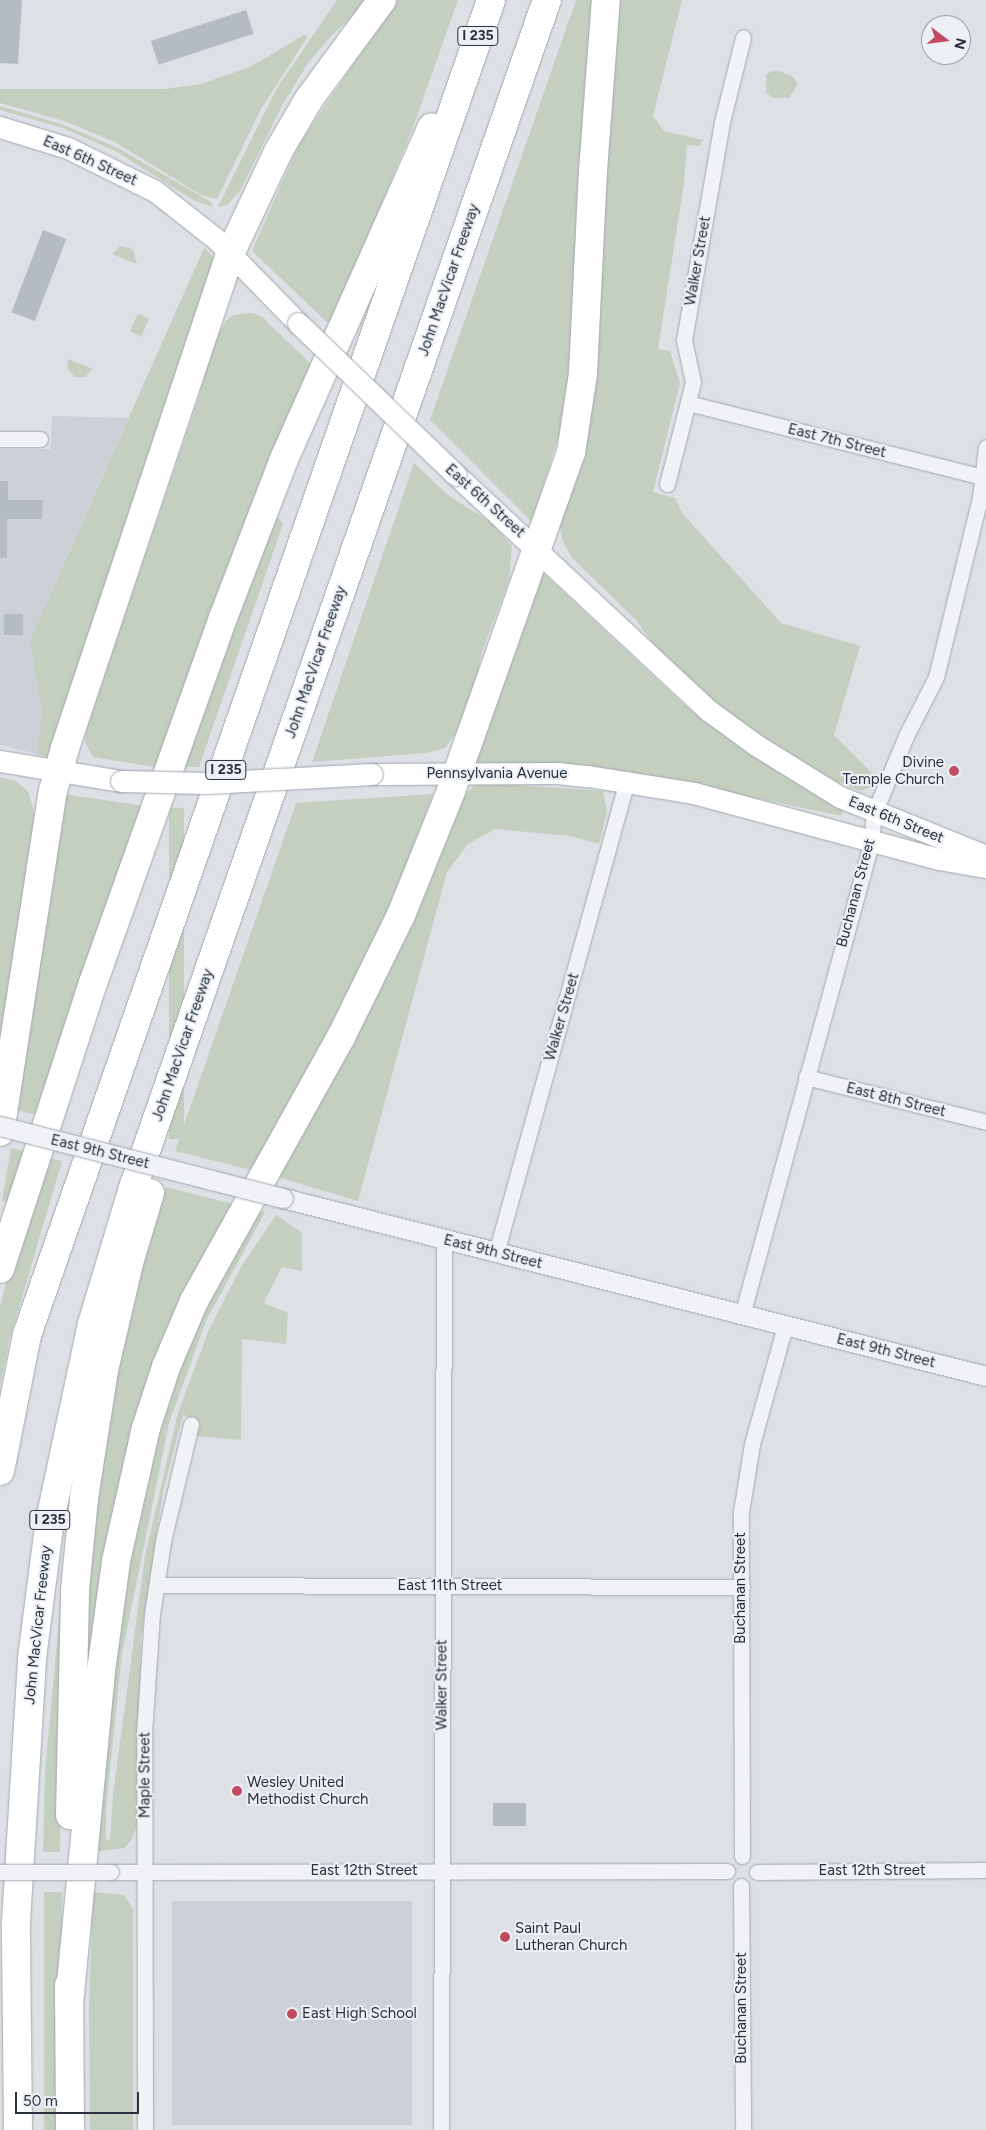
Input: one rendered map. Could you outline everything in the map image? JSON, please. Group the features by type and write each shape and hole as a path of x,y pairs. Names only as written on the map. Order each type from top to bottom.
{"highway":[{"path":"0,1132 58,773 230,254 278,152 309,99 382,0"},
{"name":"I 235","path":"0,1471 27,1335 490,0"},
{"name":"John MacVicar Freeway","path":"18,2130 18,1852 32,1658 50,1520 69,1421 112,1250 547,0"},
{"path":"69,2004 101,1672 116,1561 146,1428 166,1367 194,1301 375,973 425,859 458,773 559,493 577,424 583,374 593,171 606,0"},
{"path":"0,1269 93,982 223,618 284,459 417,154 466,72"},
{"path":"70,2130 69,2004 72,1672 75,1590 84,1498 104,1370 127,1273 222,934"}],"main road":[{"name":"East 6th Street","path":"0,127 68,148 134,179 198,223 298,323 456,475 538,549 708,710 797,772 874,813 986,856"},
{"name":"Pennsylvania Avenue","path":"0,761 58,773 121,781 199,783 372,774 557,773 627,782 702,795 939,860 986,867"}],"street":[{"name":"Walker Street","path":"667,484 692,382 684,340 722,122 743,38"},
{"name":"East 7th Street","path":"688,403 984,478"},
{"path":"0,439 40,439"},
{"name":"Buchanan Street","path":"742,1315 871,842 874,813 906,736 936,676 980,498 984,478 986,447"},
{"name":"Walker Street","path":"496,1252 627,782"},
{"name":"East 8th Street","path":"806,1077 986,1122"},
{"name":"East 9th Street","path":"0,1126 986,1376"},
{"name":"Walker Street","path":"441,2130 444,1239"},
{"name":"Buchanan Street","path":"742,1856 741,1512 744,1488 785,1326"},
{"name":"Maple Street","path":"145,2130 146,1872 144,1734 152,1614 159,1585 163,1541 191,1424"},
{"name":"East 11th Street","path":"159,1585 742,1587"},
{"path":"742,1856 752,1859 757,1872 754,1881 741,1886 732,1883 727,1871 732,1860 742,1856"},
{"name":"East 12th Street","path":"757,1872 986,1870"},
{"name":"East 12th Street","path":"0,1872 727,1871"},
{"name":"Buchanan Street","path":"741,1886 743,2130"}],"shaded area":[{"path":"52,416 128,418 30,640 41,710 37,754 0,745 0,449 51,449"},
{"name":"East High School","path":"172,1901 412,1901 412,2125 172,2125"}],"green space":[{"path":"337,0 371,0 332,35 308,63 283,104 240,191 227,205 218,207 277,88"},
{"path":"397,0 458,0 412,130 331,326 252,251 299,144"},
{"path":"576,0 595,0 568,375 559,434 532,522 430,420"},
{"path":"615,0 682,0 653,116 664,131 703,140 699,146 687,145 684,183 658,349 670,351 680,383 653,492 675,498 682,513 781,623 860,646 834,735 878,779 872,787 860,791 824,776 767,741 705,694 659,652 636,620 572,558 562,540 560,525"},
{"path":"304,35 308,36 261,109 217,199 201,195 115,142 64,121 0,103 0,89 166,89 201,84 250,67"},
{"path":"776,70 792,76 798,84 789,98 774,98 766,93 766,74"},
{"path":"0,106 64,125 118,148 211,202 213,207 195,201 117,152 63,128 0,110"},
{"path":"120,246 133,249 137,264 112,254"},
{"path":"204,248 215,258 49,757 37,754 41,710 30,640"},
{"path":"252,313 262,317 313,366 161,768 93,757 85,742 86,729 198,400 215,339 227,320 234,315"},
{"path":"138,314 149,318 141,337 130,331"},
{"path":"68,359 93,369 85,377 75,377 67,369"},
{"path":"414,463 449,496 492,523 512,546 509,580 481,654 475,691 460,728 445,748 426,753 312,762"},
{"path":"278,517 283,524 199,767 182,767 273,519"},
{"path":"543,573 683,704 747,753 839,807 843,811 841,816 648,775 582,767 477,763 474,758"},
{"path":"0,777 16,781 29,793 36,820 0,1070"},
{"path":"485,783 603,791 607,811 599,844 571,836 495,829 468,844 447,872 358,1201 277,1177 461,797 475,785"},
{"path":"63,794 145,806 37,1115 16,1110"},
{"path":"433,794 386,920 357,985 255,1171 175,1151 296,803"},
{"path":"169,808 184,808 184,1139 169,1139"},
{"path":"11,1148 23,1151 8,1202 2,1200"},
{"path":"45,1157 62,1161 9,1342 0,1387 0,1307 15,1247"},
{"path":"166,1187 233,1204 155,1364 125,1457 110,1533 84,1713 89,1562 112,1386 144,1248"},
{"path":"255,1210 265,1212 206,1321 169,1423 122,1654 106,1808 106,1841 110,1839 113,1795 145,1556 178,1413 208,1332 241,1267 276,1215 302,1233 302,1271 282,1267 264,1303 288,1313 286,1344 242,1339 241,1440 196,1436 198,1420 183,1415 163,1492 141,1638 137,1825 132,1839 125,1848 94,1852 101,1749 138,1502 161,1412 202,1310"},
{"path":"64,1567 60,1852 43,1852 45,1771"},
{"path":"44,1892 62,1892 62,2130 44,2130"},
{"path":"93,1892 124,1895 133,1909 133,2130 90,2130 89,2007"}],"building":[{"path":"0,0 22,0 18,64 0,63"},
{"path":"246,10 254,34 159,65 151,41"},
{"path":"43,230 66,239 35,321 11,312"},
{"path":"0,481 8,481 8,500 43,500 42,519 7,519 7,558 0,558"},
{"path":"4,614 23,614 23,635 4,635"},
{"path":"493,1803 526,1803 526,1826 493,1826"}],"place":[{"name":"Divine Temple Church","path":"954,771"},
{"name":"Wesley United Methodist Church","path":"237,1791"},
{"name":"Saint Paul Lutheran Church","path":"505,1937"},
{"name":"East High School","path":"292,2014"}]}
